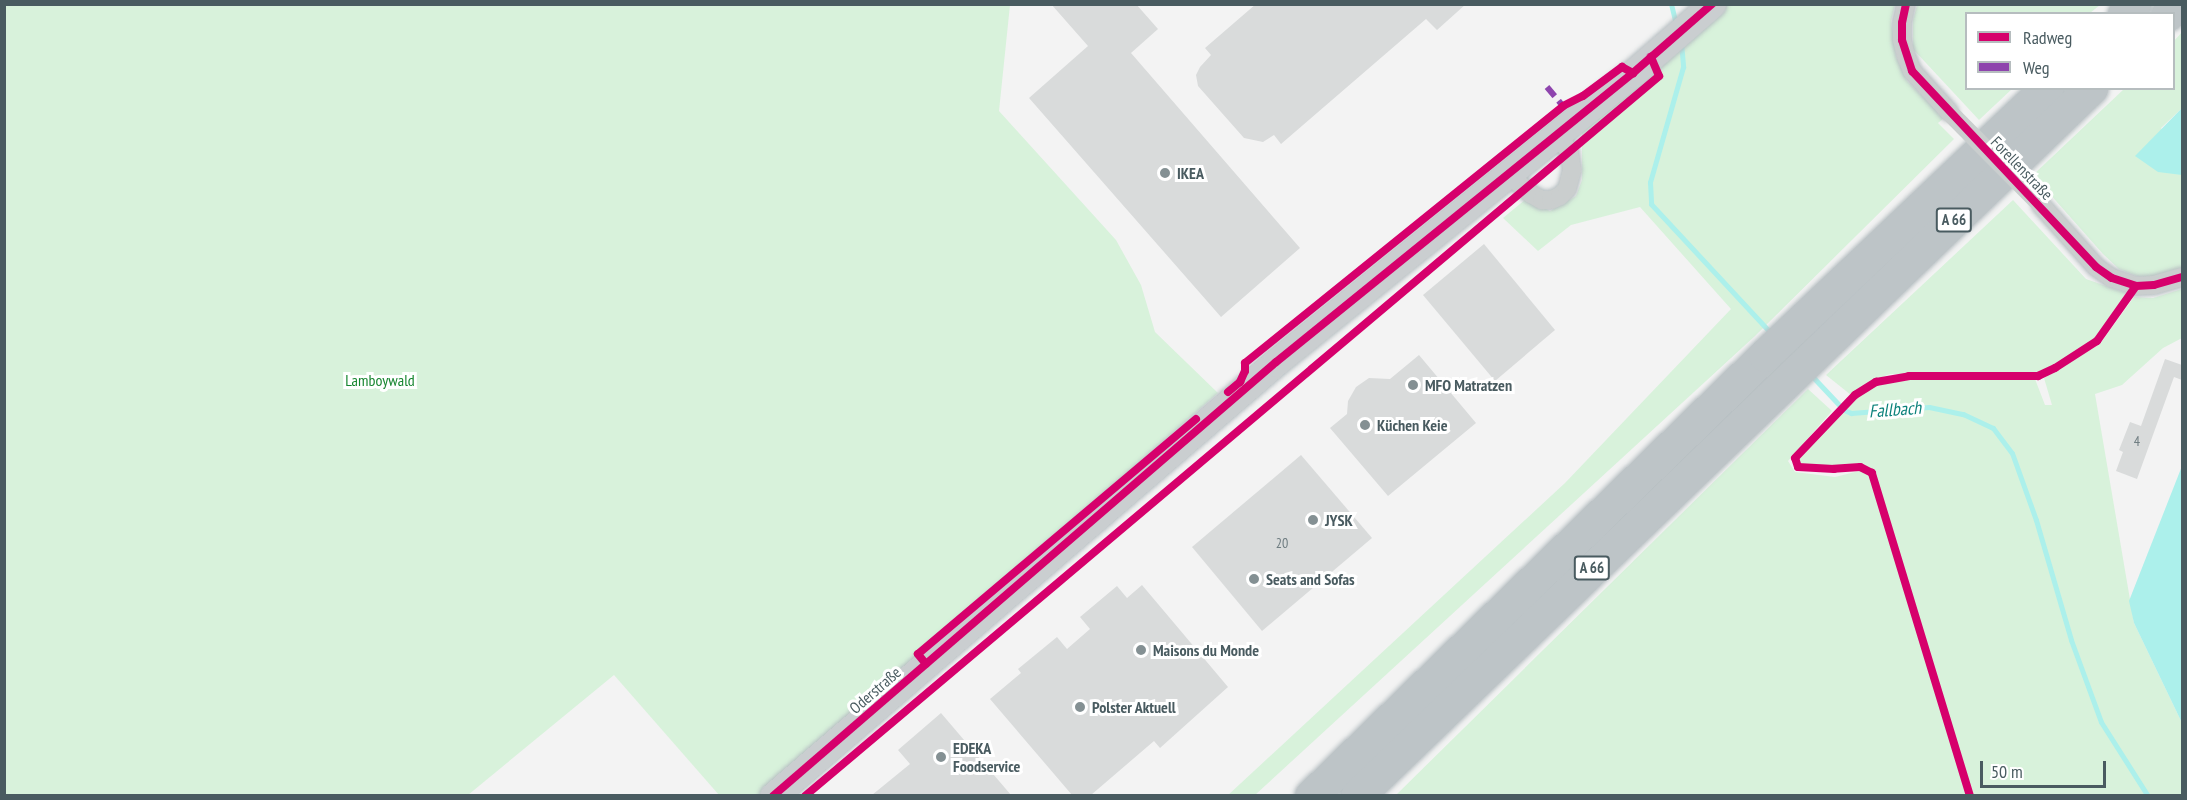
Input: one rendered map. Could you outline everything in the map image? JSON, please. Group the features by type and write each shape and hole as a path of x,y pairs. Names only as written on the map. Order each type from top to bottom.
{"highway":[{"name":"A 66","path":"1311,795 1765,355 2044,90"},
{"name":"A 66","path":"1357,795 1816,350 2089,90"}],"street":[{"name":"Forellenstraße","path":"1906,4 1902,23 1902,40 1912,71 2041,205 2096,267 2112,278 2136,286 2154,285 2182,277"},
{"name":"Oderstraße","path":"773,795 1276,362 1706,10"},
{"path":"1508,174 1531,194 1542,200 1551,201 1560,196 1567,189 1572,170 1569,151 1556,134"}],"green space":[{"name":"Lamboywald","path":"5,5 1010,5 999,111 1116,240 1141,285 1155,332 1218,393 759,795 719,795 614,675 468,795 5,796"},
{"path":"1727,5 1895,5 1891,21 1896,57 1907,81 1944,118 1938,123 1954,139 1755,336 1255,795 1227,796 1565,483 1731,309 1640,207 1571,225 1538,251 1503,218 1526,199 1550,211 1576,196 1582,180 1582,127"},
{"path":"1917,5 2100,5 2091,12 1965,12 1965,90 2011,90 1979,120 1913,49 1913,20"},
{"path":"2182,32 2182,108 2161,128 2182,175 2182,272 2155,279 2137,276 2119,269 2033,175 2123,90 2175,90 2175,40"},
{"path":"2013,200 2086,279 2126,293 2095,339 2038,374 1890,374 1874,380 1851,395 1826,375"},
{"path":"2182,289 2182,338 2163,348 2122,385 2095,394 2134,623 2182,723 2182,795 1395,796 1808,389 1832,411 1788,461 1795,472 1835,477 1867,469 1860,464 1834,467 1802,464 1798,458 1856,395 1878,384 1909,378 2035,379 2045,405 2052,405 2044,378 2100,344 2134,297 2153,298"}],"water":[{"path":"2182,108 2182,175 2158,172 2135,156"},
{"path":"2182,466 2182,723 2134,623 2129,601"}],"building":[{"name":"IKEA","path":"1051,4 1136,4 1158,29 1131,53 1300,248 1221,317 1029,98 1088,46"},
{"path":"1256,4 1466,4 1437,30 1426,19 1281,144 1274,135 1263,142 1244,138 1198,86 1196,75 1211,55 1205,48"},
{"path":"1484,244 1555,330 1495,381 1423,295"},
{"path":"1419,355 1476,423 1388,496 1330,428 1347,414 1348,401 1356,387 1369,378 1390,379"},
{"path":"2165,359 2182,365 2182,380 2174,377 2137,479 2116,471 2123,452 2119,450 2130,422 2141,426"},
{"path":"1301,455 1372,538 1262,631 1192,547"},
{"path":"1142,585 1228,687 1160,748 1154,741 1091,795 1072,795 990,699 1021,673 1018,669 1057,637 1067,649 1090,629 1080,617 1117,586 1127,598"},
{"name":"EDEKA Foodservice","path":"941,713 1011,795 872,795 910,764 898,750"}],"waterway":[{"name":"Fallbach","path":"1671,4 1676,24"},
{"name":"Fallbach","path":"1681,42 1683,67 1650,182 1651,204 1771,333"},
{"name":"Fallbach","path":"1811,375 1844,410 1851,413 1929,407 1963,414 1993,428 2012,453 2036,520 2071,640 2101,722 2148,796"}],"marked path":[{"path":"1547,87 1563,106"}],"cycle path":[{"path":"773,796 1276,362 1633,73 1712,4"},
{"path":"1906,4 1902,23 1902,40 1912,71 2096,267 2112,278 2136,286 2154,285 2182,277"},
{"path":"805,796 1659,76 1651,57"},
{"path":"1228,392 1240,382 1245,371 1245,363 1563,106 1583,96 1622,67 1633,73"},
{"path":"1970,796 1872,473 1860,467 1834,469 1798,467 1795,458 1855,395 1876,382 1909,376 2038,376 2055,368 2097,341 2136,286"},
{"path":"926,664 918,654 1196,419"}],"place":[{"name":"IKEA","path":"1165,173"},
{"name":"MFO Matratzen","path":"1413,385"},
{"name":"Küchen Keie","path":"1365,425"},
{"name":"JYSK","path":"1313,520"},
{"name":"Seats and Sofas","path":"1254,579"},
{"name":"Maisons du Monde","path":"1141,650"},
{"name":"Polster Aktuell","path":"1080,707"},
{"name":"EDEKA Foodservice","path":"941,757"}]}
